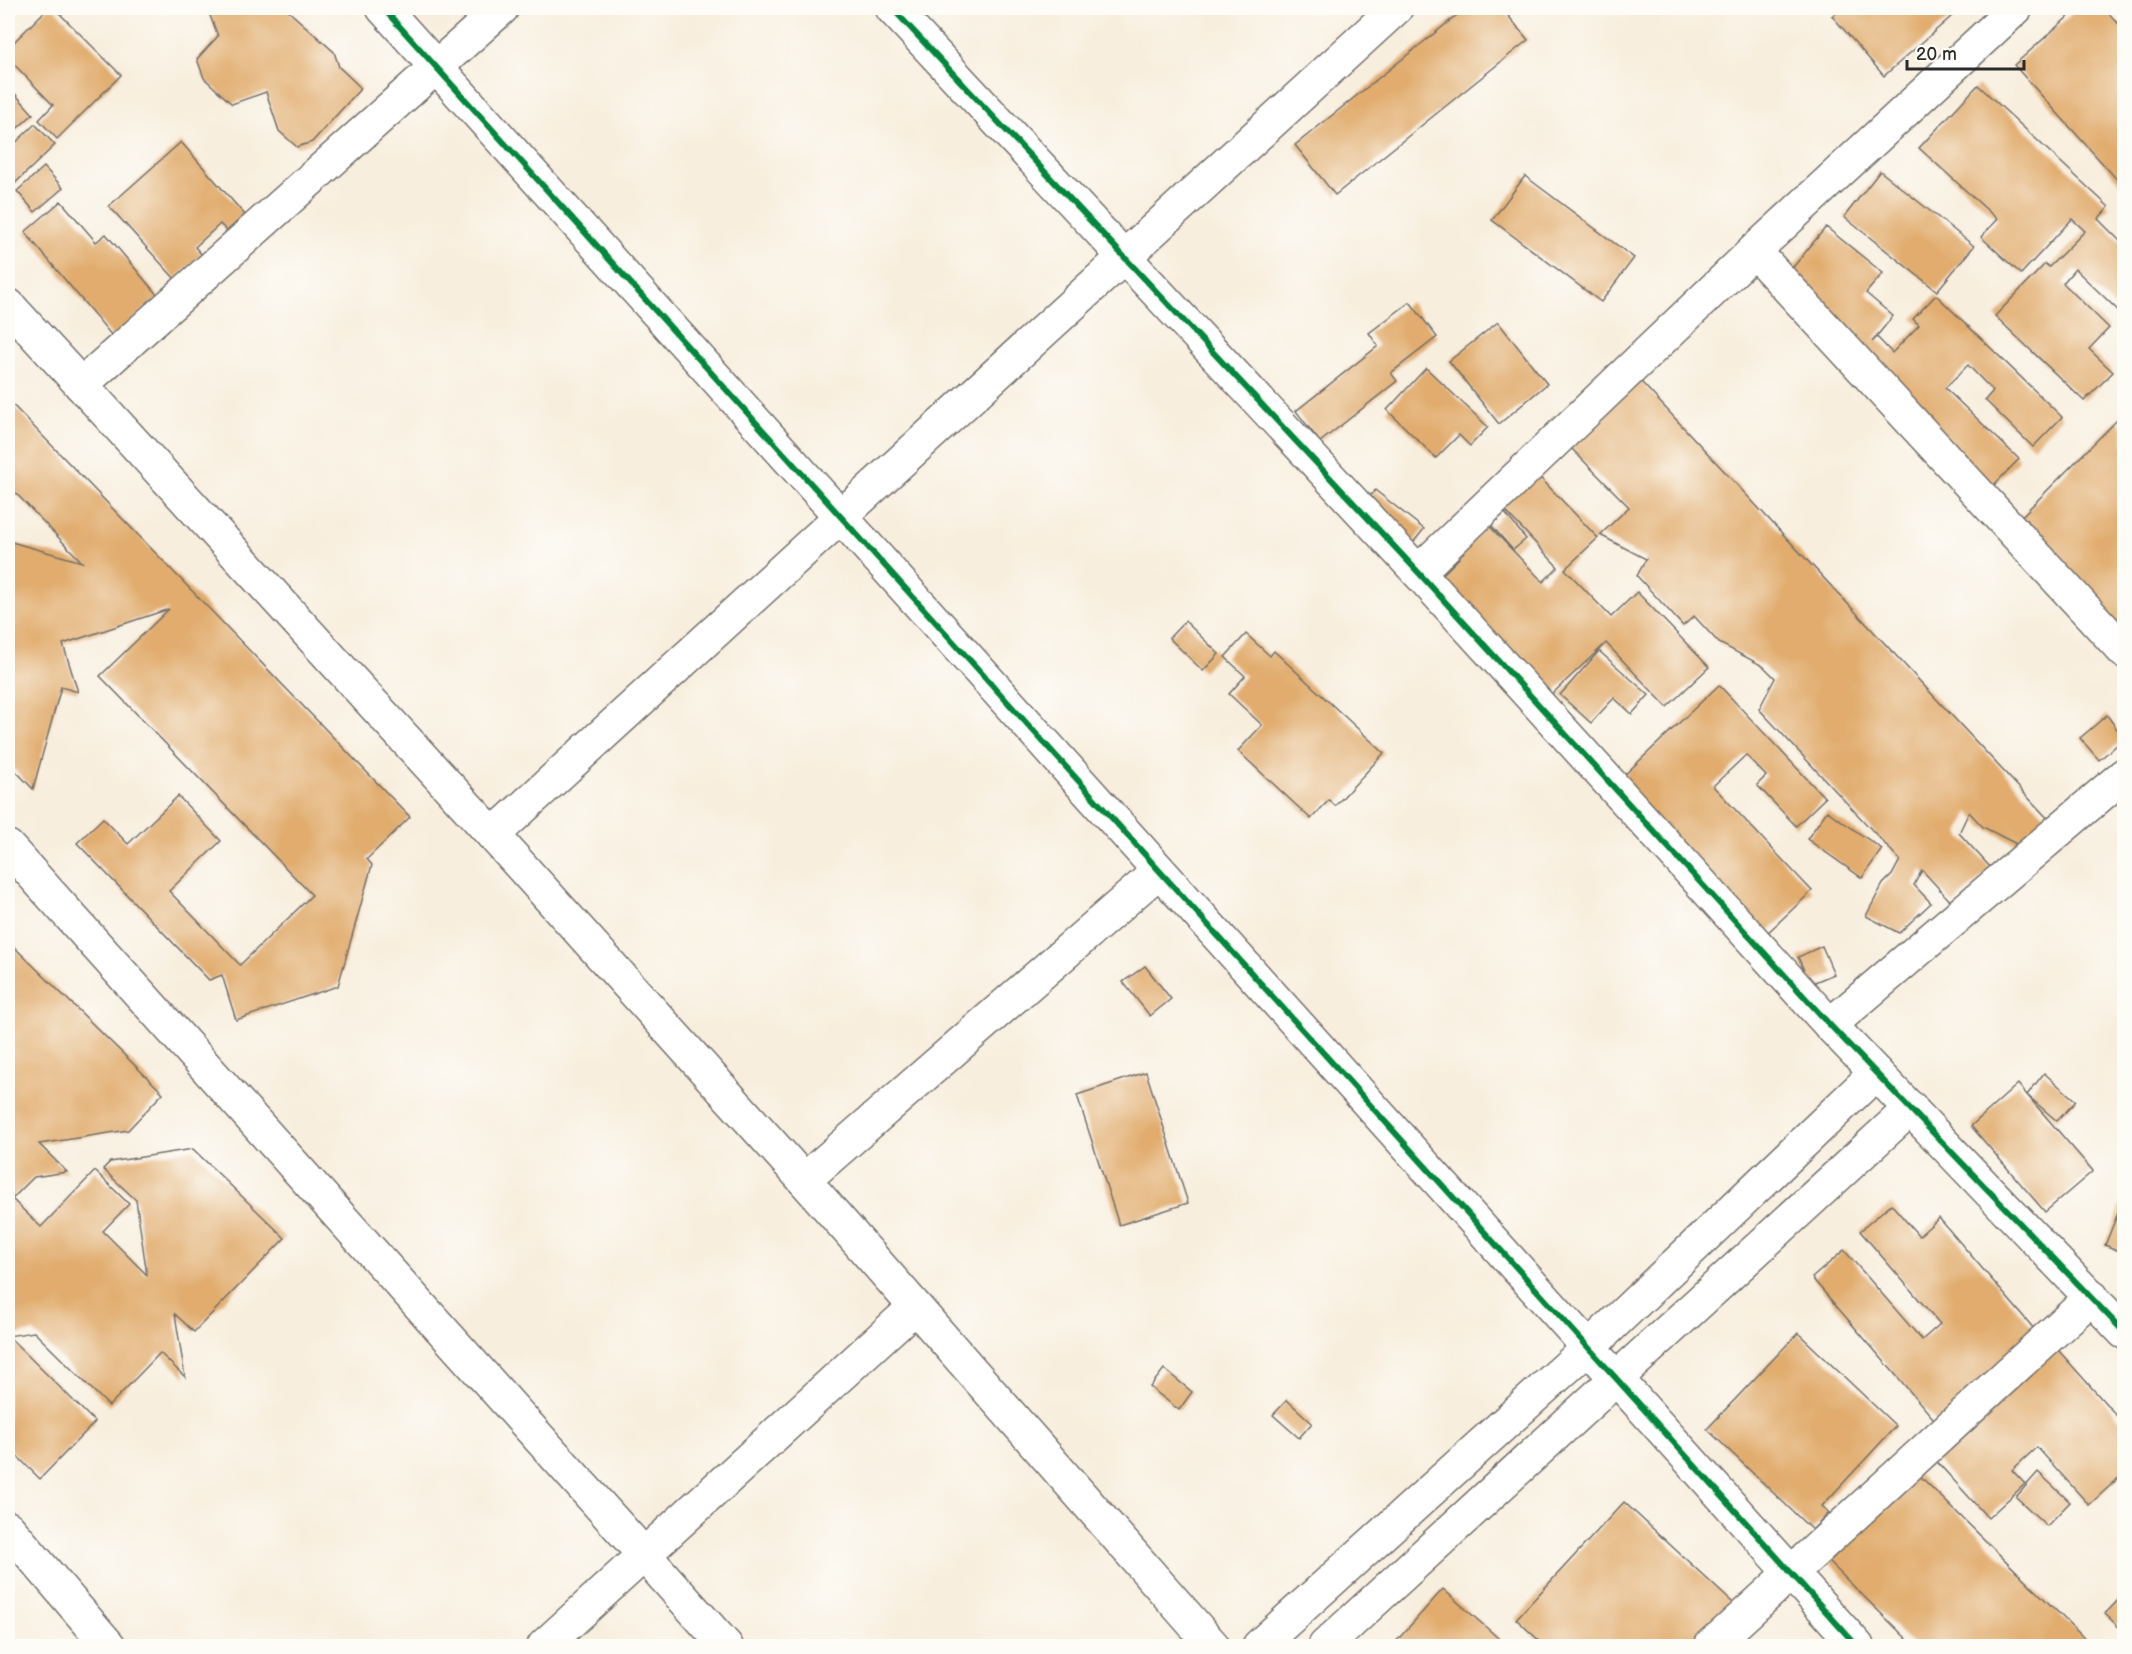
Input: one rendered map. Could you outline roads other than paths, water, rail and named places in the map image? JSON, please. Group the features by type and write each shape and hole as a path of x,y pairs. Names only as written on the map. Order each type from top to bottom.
{"street":[{"path":"383,8 1857,1647"},
{"path":"81,385 502,8"},
{"path":"892,8 1418,572 1830,1025 2124,1332"},
{"path":"493,835 1396,8"},
{"path":"1418,572 1754,251 2016,8"},
{"path":"1754,251 2124,651"},
{"path":"8,305 493,835 804,1180 1213,1647"},
{"path":"1830,1025 2124,774"},
{"path":"8,847 646,1555 726,1647"},
{"path":"804,1180 1159,871"},
{"path":"1259,1647 1588,1348 1876,1073"},
{"path":"1325,1647 1911,1108"},
{"path":"1711,1647 2092,1297"},
{"path":"544,1647 915,1307"},
{"path":"8,1528 109,1647"}]}
